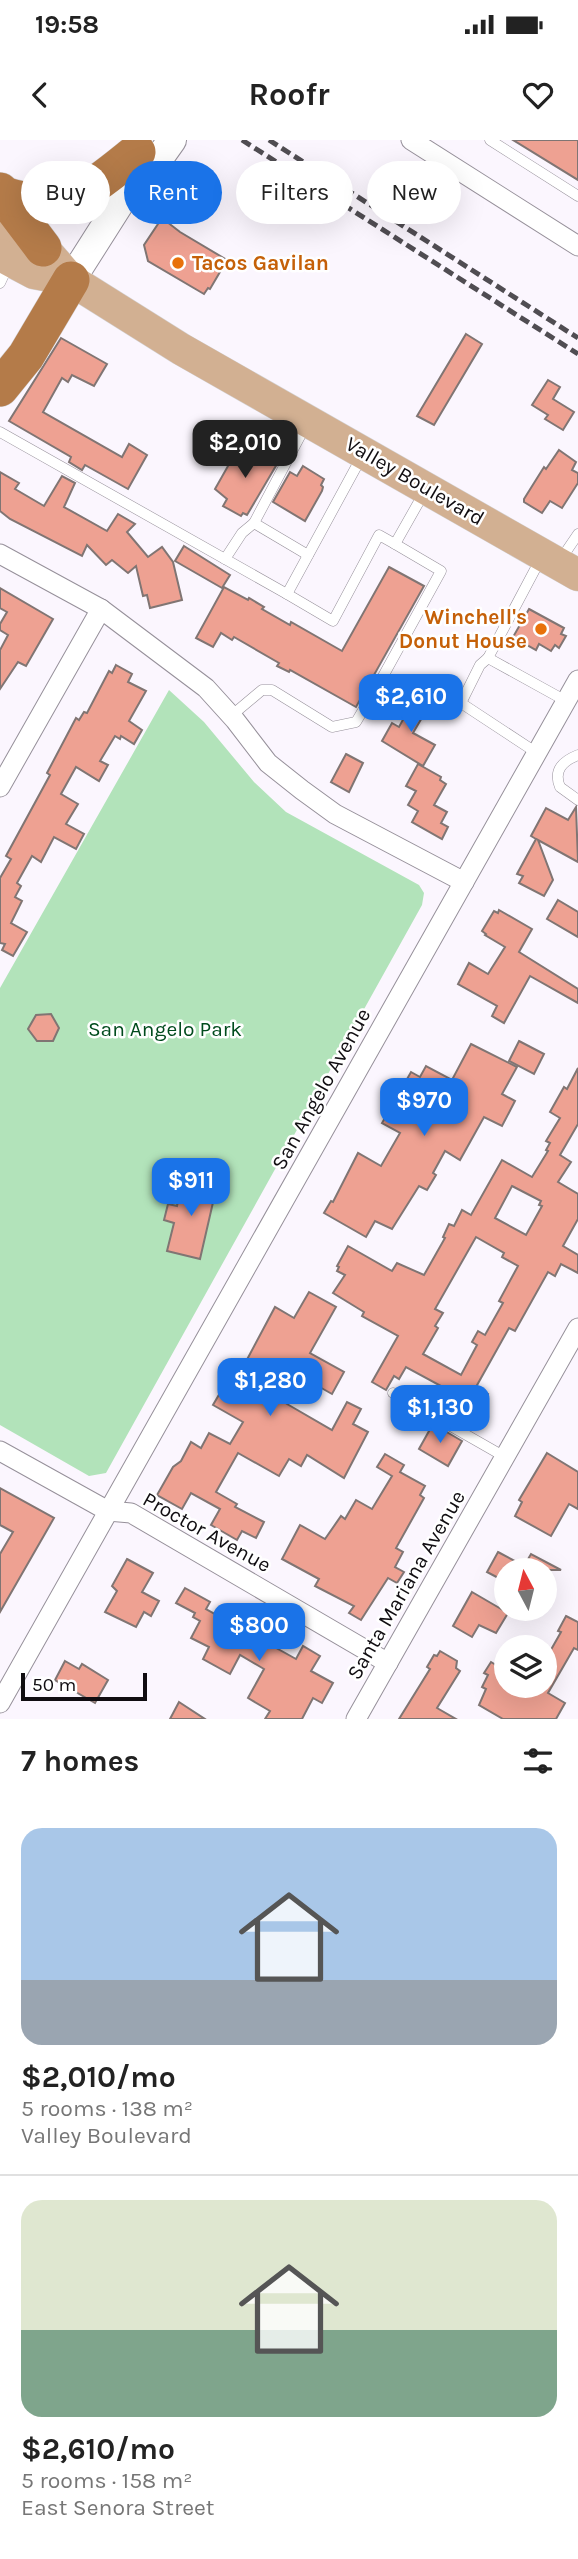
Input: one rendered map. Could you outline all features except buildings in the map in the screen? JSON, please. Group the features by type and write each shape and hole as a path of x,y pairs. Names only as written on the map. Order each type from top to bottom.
{"highway":[{"path":"13,262 1,203 64,200 93,187 141,152"},
{"path":"0,388 26,356 71,280"}],"main road":[{"path":"71,280 141,152 155,164 172,140"},
{"name":"Valley Boulevard","path":"13,262 71,280 307,422 365,451 560,564"}],"street":[{"path":"411,140 578,246"},
{"path":"0,554 101,609 206,688 268,763 335,814 464,882"},
{"path":"0,787 101,609"},
{"name":"San Angelo Avenue","path":"0,1703 578,680"},
{"name":"Santa Mariana Avenue","path":"356,1719 578,1328"},
{"name":"Proctor Avenue","path":"0,1451 108,1511 131,1513 388,1663"}],"lane":[{"path":"489,140 578,196"},
{"path":"225,559 242,533 254,523 307,422"},
{"path":"0,432 333,621 379,535 441,571 356,722 332,727 272,690 261,690 231,716"},
{"path":"287,594 365,451"},
{"path":"395,544 427,487"},
{"path":"254,523 308,555"},
{"path":"537,753 461,703 480,665 560,564 578,534"},
{"path":"488,658 566,701"},
{"path":"578,755 564,762 557,775 560,787 578,800"},
{"path":"393,1393 505,1457"}],"green space":[{"name":"San Angelo Park","path":"169,690 204,722 254,782 286,812 419,885 424,893 422,905 106,1473 89,1476 0,1425 0,988"}],"railway":[{"path":"242,140 578,354"},
{"path":"269,140 578,338"}],"place":[{"name":"Tacos Gavilan","path":"178,263"},
{"name":"Winchell's Donut House","path":"541,629"}]}
